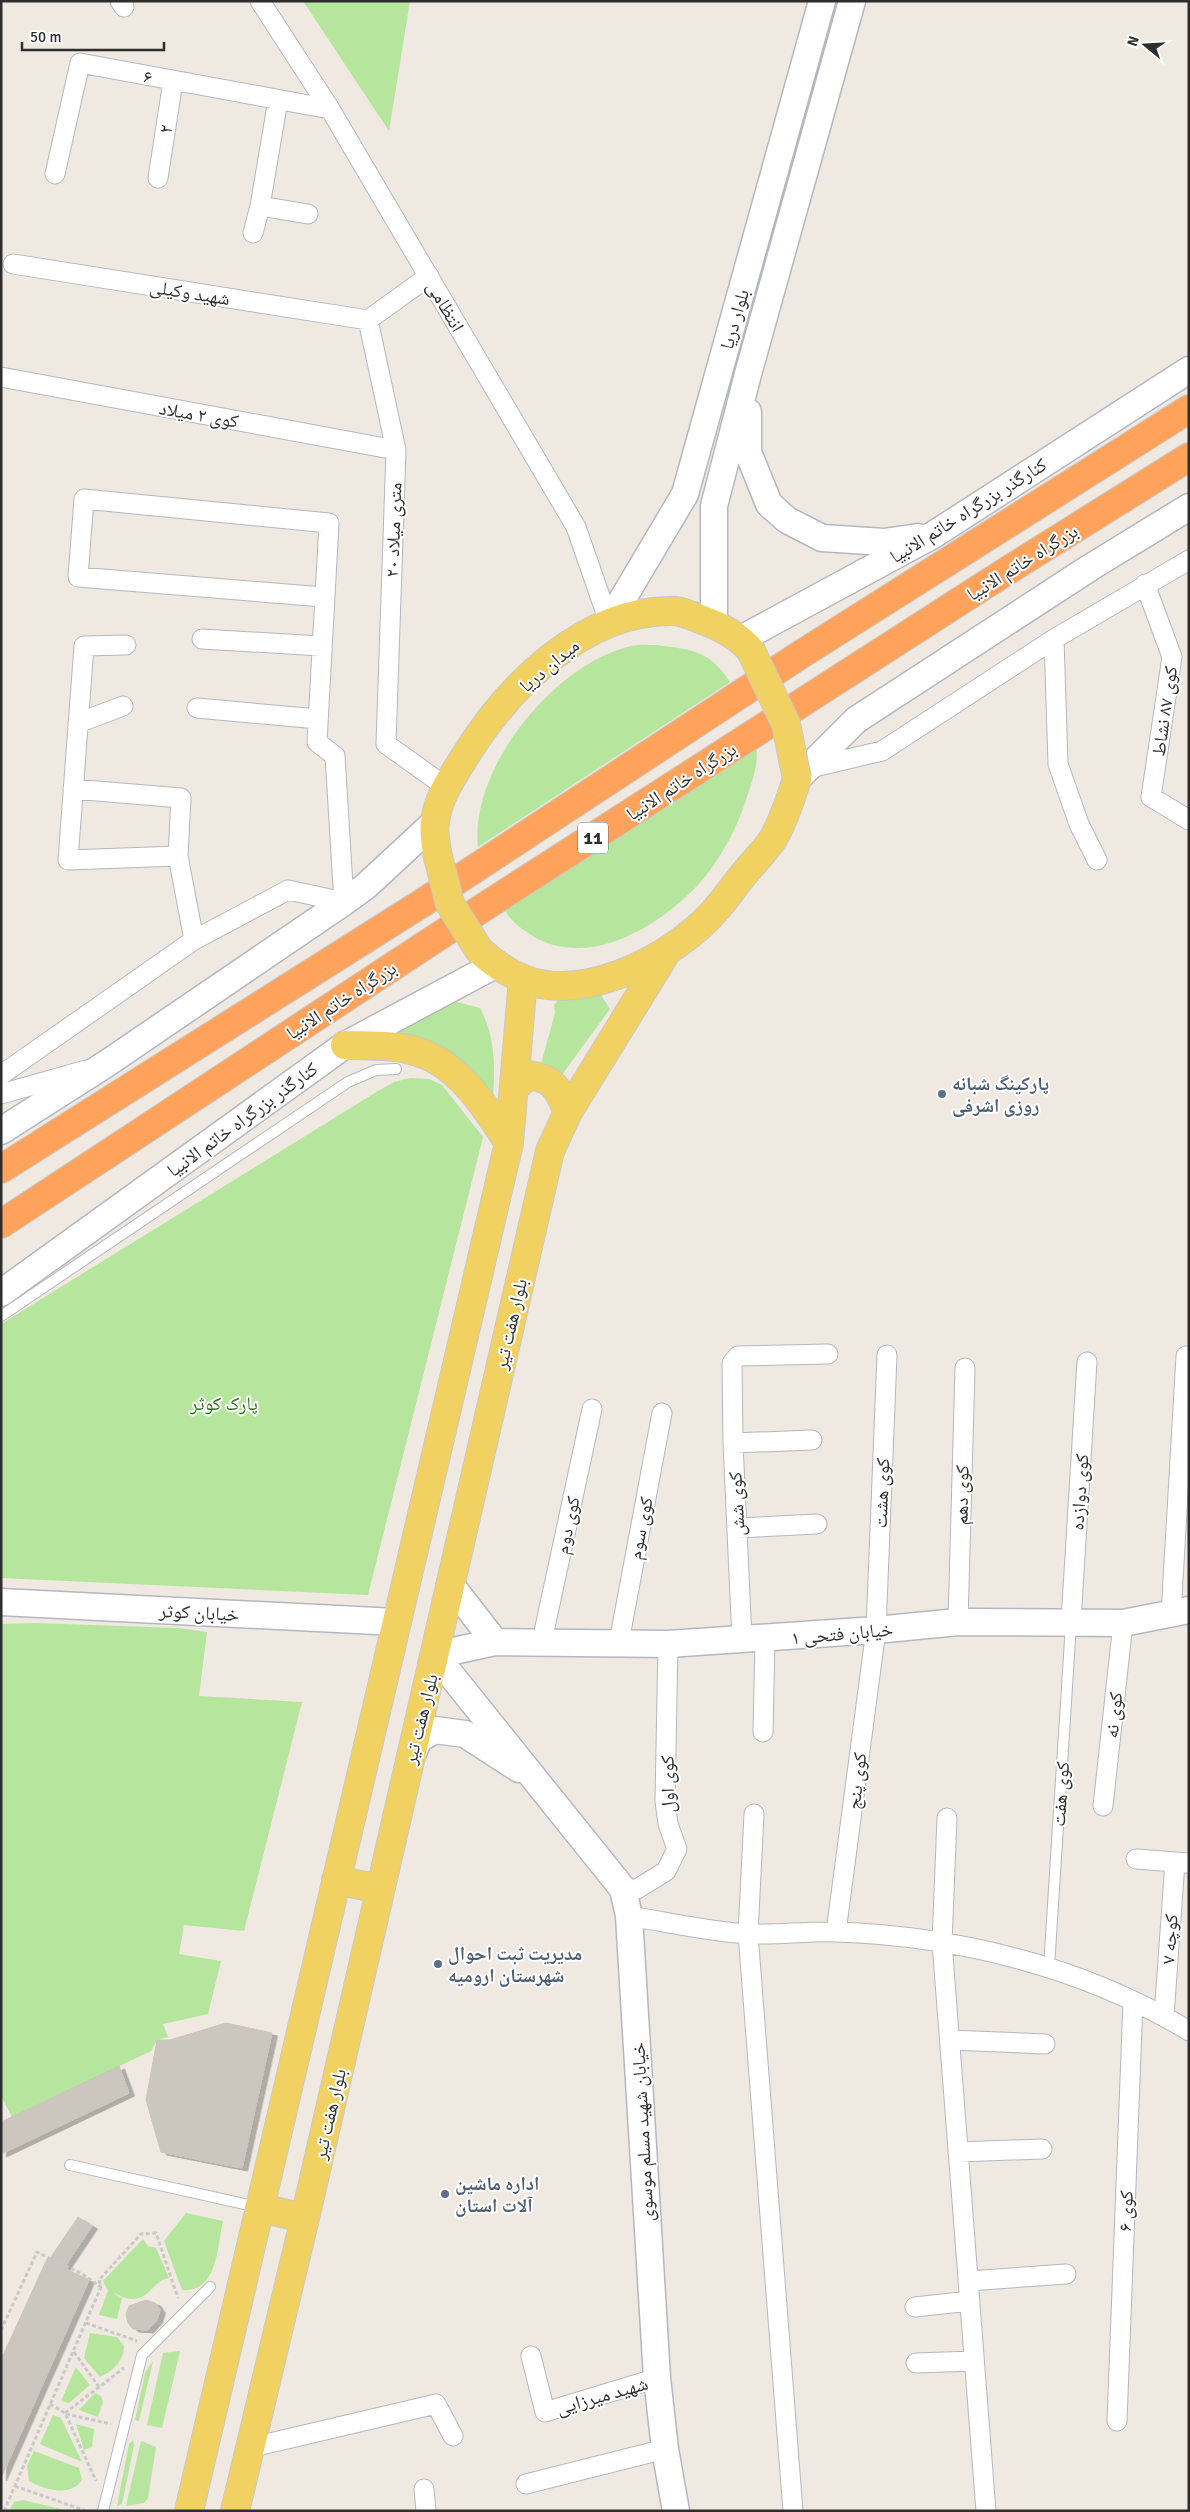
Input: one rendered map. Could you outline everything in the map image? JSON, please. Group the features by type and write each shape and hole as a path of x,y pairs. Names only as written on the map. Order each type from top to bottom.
{"highway":[{"name":"بزرگراه خاتم الانبیا","path":"1,1169 427,900 800,655 1189,409"},
{"name":"بزرگراه خاتم الانبیا","path":"1,1224 436,938 999,576 1189,458"}],"main road":[{"name":"بلوار دریا","path":"609,622 685,494 822,1"},
{"name":"بلوار دریا","path":"714,624 714,506 748,374 852,1"},
{"name":"کنارگذر بزرگراه خاتم الانبیا","path":"746,645 933,535 1189,370"},
{"path":"748,374 748,452 769,504 787,520 822,538 884,542 933,535"},
{"path":"487,957 523,979 546,985 588,984 628,972 666,953 706,921 772,840 803,774 856,720 1091,567 1189,507"},
{"name":"میدان دریا","path":"487,957 450,904 437,853 434,822 446,787 478,734 523,684 569,643 609,622 640,614 677,611 714,624 746,645"},
{"path":"746,645 786,724 803,774"},
{"path":"1,1130 106,1064 344,902 366,886 434,822"},
{"name":"بلوار هفت تیر","path":"235,2511 305,2218 550,1151 568,1112 666,953"},
{"name":"کنارگذر بزرگراه خاتم الانبیا","path":"1,1293 345,1045 487,957"},
{"path":"189,2511 509,1143 523,979"},
{"path":"345,1045 396,1047 419,1052 443,1064 487,1108 509,1143"},
{"path":"515,1087 529,1075 544,1077 557,1087 568,1112"},
{"path":"450,1584 495,1642"},
{"name":"خیابان کوثر","path":"1,1602 396,1622"},
{"name":"خیابان فتحی ۱","path":"435,1655 495,1642 542,1641 668,1644 876,1630 958,1622 1071,1621 1123,1623 1180,1612"},
{"name":"خیابان شهید مسلم موسوی","path":"435,1655 539,1782 623,1889 629,1916 657,2378 665,2449 676,2511"},
{"name":"خیابان شهید مسلم موسوی","path":"408,1768 419,1739 435,1730 464,1734 539,1782"},
{"path":"336,1880 380,1889"},
{"path":"259,2208 305,2218"}],"street":[{"name":"انتظامی","path":"260,1 330,109 576,528 609,622"},
{"name":"۶","path":"55,174 80,63 330,109"},
{"name":"۲","path":"158,178 173,81"},
{"path":"253,234 260,206 278,100"},
{"path":"260,206 308,214"},
{"name":"شهید وکیلی","path":"13,264 368,320"},
{"path":"368,320 429,276"},
{"name":"۲۰ متری میلاد","path":"368,320 396,450 386,744 446,787"},
{"name":"کوی ۲ میلاد","path":"1,378 396,450"},
{"path":"1,1075 194,940 288,890 344,902 335,756 317,742 323,597 329,523 84,500 78,577 323,597"},
{"path":"803,774 882,751 1054,639 1145,584 1189,560"},
{"name":"کوی ۸۷ نشاط","path":"1145,584 1180,657 1151,798 1189,820"},
{"path":"202,639 321,646"},
{"path":"1054,639 1058,764 1079,824 1097,860"},
{"path":"126,645 84,646 68,860 178,856"},
{"path":"78,723 123,706"},
{"path":"197,708 318,719"},
{"path":"73,789 181,798 178,856 194,940"},
{"path":"1,1094 106,1064"},
{"name":"کوی شش","path":"754,1639 737,1528 733,1443 732,1368 734,1359 738,1356 828,1354"},
{"name":"کوی هشت","path":"876,1630 887,1355"},
{"path":"1180,1612 1186,1356"},
{"name":"کوی دوازده","path":"1071,1621 1087,1362"},
{"name":"کوی دهم","path":"958,1622 965,1368"},
{"name":"کوی دوم","path":"542,1641 592,1409"},
{"name":"کوی سوم","path":"619,1642 662,1412"},
{"path":"733,1443 812,1440"},
{"path":"737,1528 818,1524"},
{"name":"کوی نه","path":"1103,1806 1123,1623"},
{"name":"کوی پنج","path":"836,1932 876,1630"},
{"path":"754,1639 764,1732"},
{"name":"کوی اول","path":"623,1889 637,1889 666,1870 677,1848 668,1824 665,1801 668,1644"},
{"path":"754,1814 748,1934 793,2511"},
{"path":"947,1818 942,1943 986,2511"},
{"path":"1136,1859 1182,1863"},
{"name":"کوچه ۷","path":"1164,2016 1182,1863"},
{"path":"629,1916 748,1934 836,1932 942,1943 1049,1967 1133,2000 1189,2031"},
{"name":"کوی ۶","path":"1117,2420 1133,2000"},
{"path":"950,2040 1045,2044"},
{"path":"958,2152 1042,2148"},
{"path":"968,2281 1066,2274"},
{"path":"915,2307 970,2302"},
{"name":"شهید میرزایی","path":"530,2356 545,2412 657,2378"},
{"path":"916,2363 974,2361"},
{"path":"249,2448 436,2404 453,2436"},
{"path":"526,2484 665,2449"},
{"path":"424,2489 426,2511"}],"lane":[{"path":"1,1316 348,1082 376,1070 396,1069"},
{"name":"کوی هفت","path":"1049,1967 1071,1621"},
{"path":"70,2165 259,2208"},
{"path":"102,2511 142,2355 210,2287"}],"path":[{"path":"1,2330 37,2252 82,2274 101,2287 4,2511"},
{"path":"86,2323 142,2342"},
{"path":"73,2352 99,2387"},
{"path":"65,2413 126,2366"},
{"path":"50,2404 65,2413 112,2424"},
{"path":"65,2413 97,2483"},
{"path":"15,2486 86,2511"}],"green space":[{"path":"303,1 410,1 389,131"},
{"path":"657,645 681,648 699,653 715,663 730,682 478,847 479,817 487,785 502,754 523,724 547,697 574,674 602,656 631,646"},
{"path":"756,746 756,764 752,782 739,819 727,843 713,866 697,886 681,902 662,916 642,929 620,939 598,946 575,948 553,945 531,935 509,917 505,909"},
{"path":"593,994 601,995 610,1009 561,1076 541,1064 555,1013 554,1005 558,1000"},
{"path":"457,1002 480,1008 485,1020 492,1042 493,1100 390,1032 436,1007"},
{"name":"پارک کوثر","path":"410,1078 429,1079 442,1085 483,1137 368,1595 1,1578 1,1324 378,1091 394,1082"},
{"path":"35,1623 178,1628 207,1632 199,1696 302,1702 244,1931 184,1925 179,1954 221,1961 208,2014 163,2024 168,2037 157,2040 151,2051 12,2117 1,2096 1,1624"},
{"path":"186,2213 223,2221 217,2255 209,2276 203,2284 194,2289 182,2290 164,2241"},
{"path":"143,2239 148,2246 156,2248 169,2278 159,2282 138,2298 127,2298 113,2293 122,2298 117,2319 99,2315 108,2291 103,2281"},
{"path":"90,2333 117,2337 124,2346 124,2351 117,2365 100,2377 84,2358"},
{"path":"180,2351 162,2428 147,2425 163,2353"},
{"path":"153,2361 139,2421 135,2420 145,2373"},
{"path":"76,2367 90,2385 69,2403 61,2401"},
{"path":"95,2393 101,2396 103,2402 98,2417 79,2410"},
{"path":"53,2415 61,2418 82,2462 40,2444"},
{"path":"76,2424 94,2429 92,2447 84,2450"},
{"path":"133,2440 134,2445 122,2504 117,2506 129,2444"},
{"path":"141,2441 156,2447 148,2498 144,2503 126,2506"},
{"path":"34,2451 79,2468 82,2480 72,2489 65,2490 42,2487 29,2481 27,2466"},
{"path":"23,2500 66,2511 9,2511 14,2502"}],"building":[{"path":"226,2023 272,2033 242,2168 161,2152 146,2100 157,2040 170,2040"},
{"path":"119,2066 129,2093 1,2154 1,2122"},
{"path":"78,2217 92,2226 64,2268 89,2280 1,2478 1,2360 47,2259 49,2260"},
{"path":"146,2300 155,2303 160,2310 157,2320 148,2330 133,2329 128,2323 126,2314 129,2306"}],"place":[{"name":"پارکینگ شبانه روزی اشرفی","path":"942,1094"},
{"name":"مدیریت ثبت احوال شهرستان ارومیه","path":"438,1964"},
{"name":"اداره ماشین آلات استان","path":"445,2194"}]}
